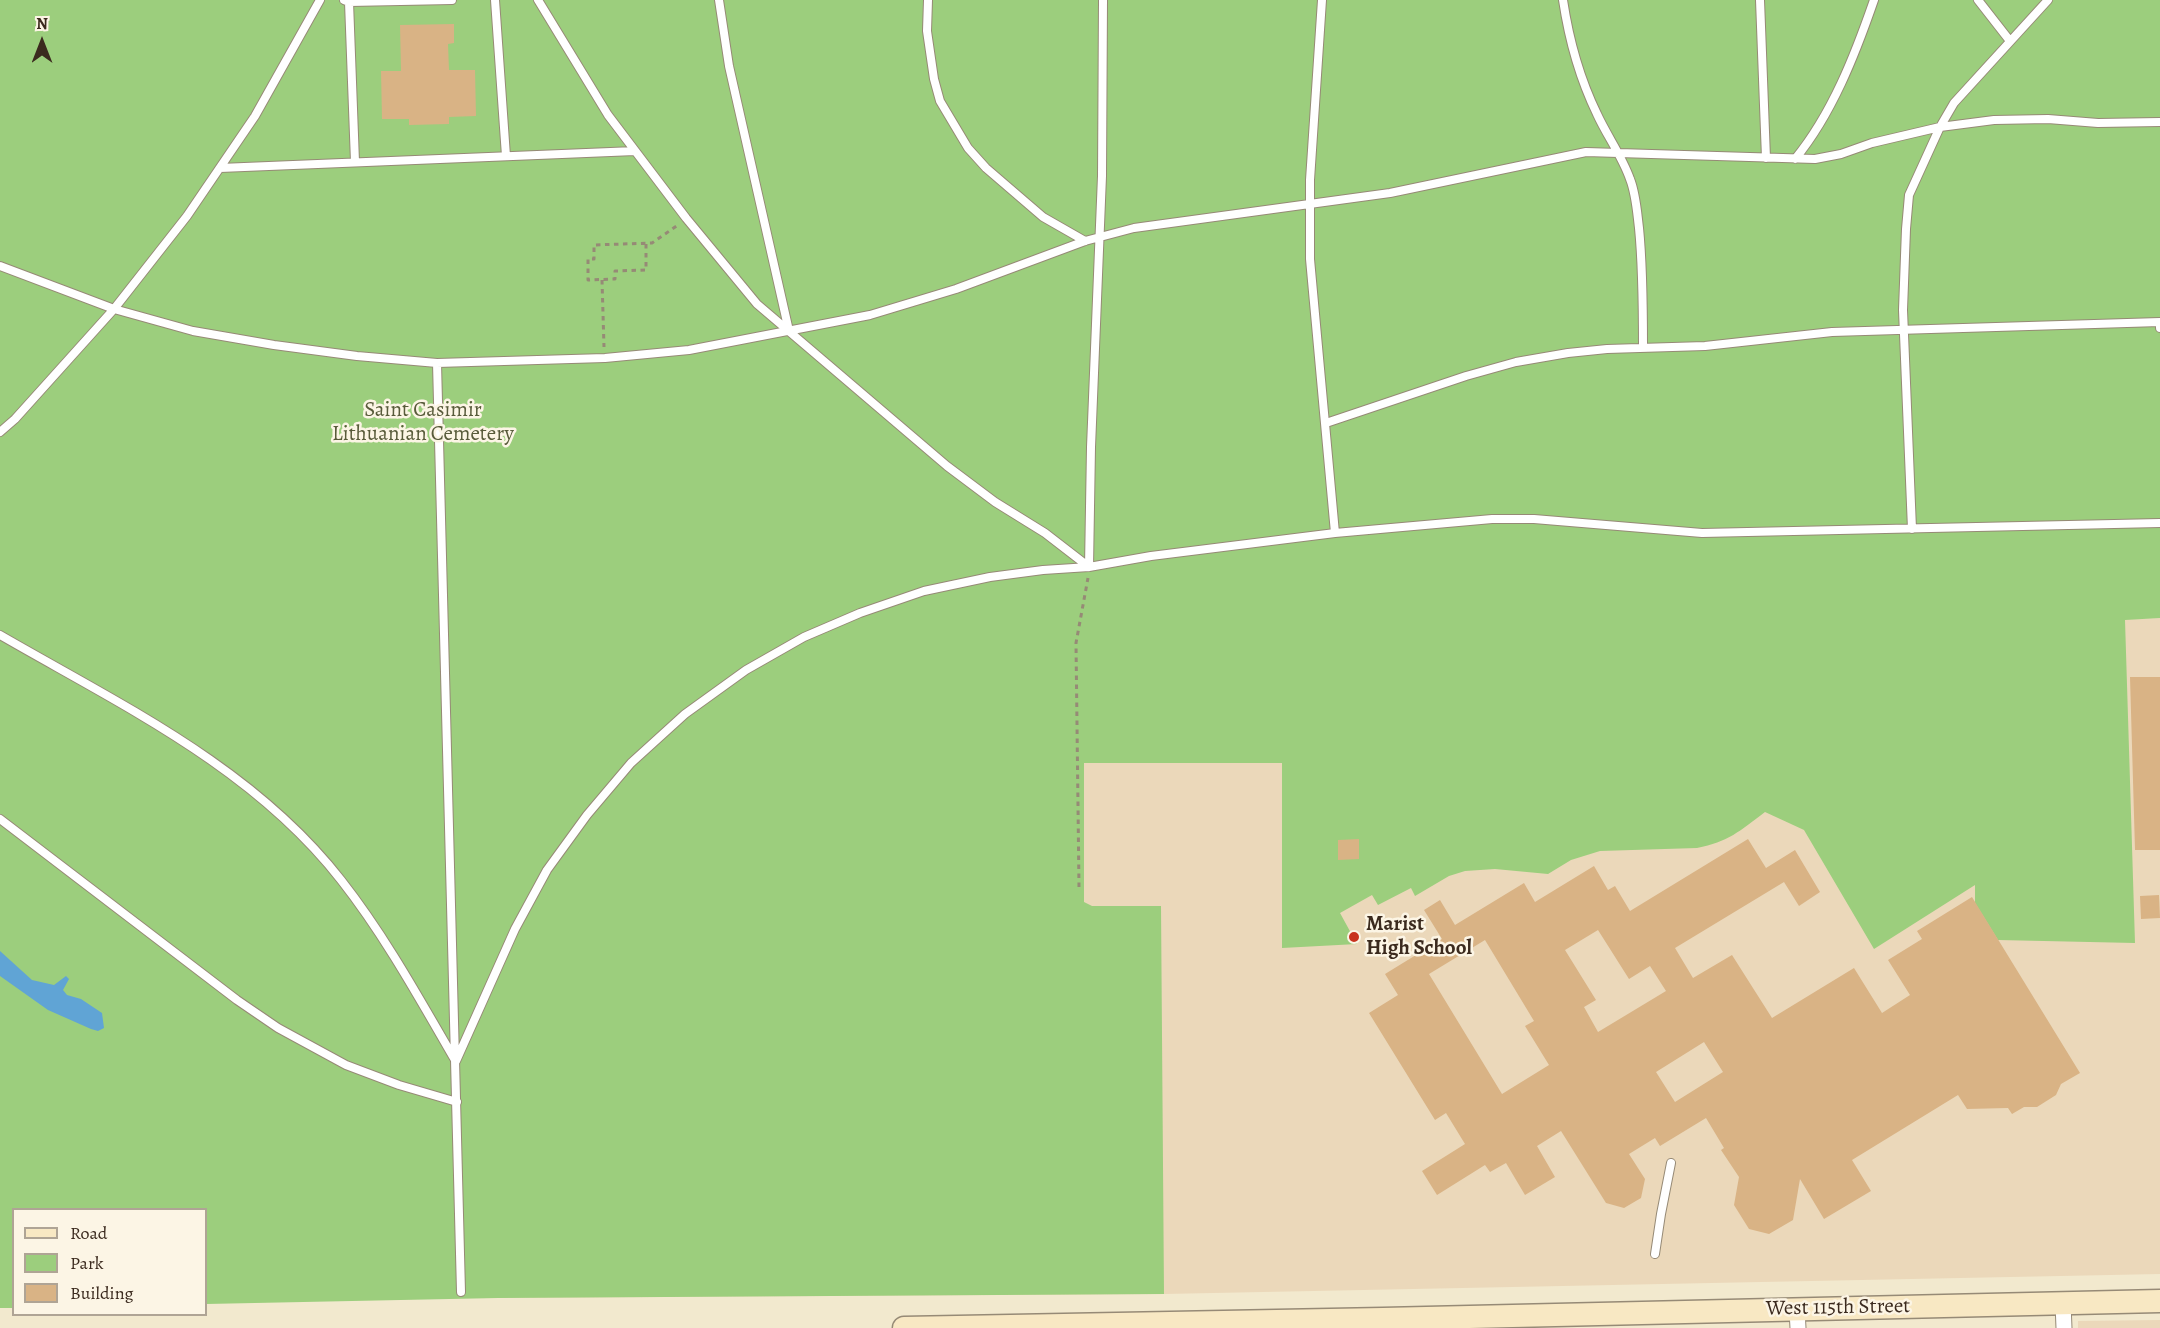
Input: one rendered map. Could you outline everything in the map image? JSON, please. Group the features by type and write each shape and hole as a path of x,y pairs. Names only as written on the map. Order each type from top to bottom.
{"street":[{"name":"West 115th Street","path":"904,1328 1797,1319 2063,1303 2160,1301"},
{"path":"2063,1303 2064,1328"}],"lane":[{"path":"0,432 15,419 114,309 187,216 255,116 320,0"},
{"path":"355,162 346,1 452,0"},
{"path":"495,0 506,156"},
{"path":"538,0 608,115 686,218 757,304 947,466 995,502 1045,533 1089,567"},
{"path":"719,0 729,66 789,331"},
{"path":"928,0 927,31 934,79 940,101 968,148 986,168 1043,217 1085,241"},
{"path":"1089,567 1102,164 1103,0"},
{"path":"1322,0 1313,125 1310,260 1335,533"},
{"path":"1563,0 1571,50 1582,82 1631,181 1637,211 1642,261 1643,348"},
{"path":"1760,0 1766,158"},
{"path":"1795,159 1808,143 1852,60 1874,0"},
{"path":"1978,0 2010,41"},
{"path":"1912,529 1904,330 1905,241 1909,195 1940,127 1954,103 2048,0"},
{"path":"0,266 114,309 193,331 274,345 437,363 605,358 689,350 870,315 956,289 1085,241 1134,228 1390,193 1586,152 1815,159 1940,127 1994,120 2048,118 2098,123 2160,122"},
{"path":"220,168 635,151"},
{"path":"1326,423 1466,376 1516,362 1568,353 1705,346 1832,332 2160,322 2160,328"},
{"path":"437,363 461,1292"},
{"path":"456,1061 515,929 547,870 587,815 631,764 685,714 756,665 804,638 860,613 924,591 990,577 1089,567 1151,555 1335,533 1491,519 1534,519 1702,533 2160,523"},
{"path":"0,635 206,756 259,796 296,830 340,878 377,929 456,1061"},
{"path":"0,819 237,1000 278,1028 346,1065 399,1085 457,1102"},
{"path":"1655,1254 1671,1163"}],"path":[{"path":"646,244 646,270 615,271 615,279 588,280 588,260 594,260 594,245 652,243 686,218"},
{"path":"602,280 605,358"},
{"path":"1079,887 1076,643 1089,567"}],"shaded area":[{"name":"Marist High School","path":"2160,618 2160,1274 1164,1294 498,1298 560,911 1290,640"},
{"path":"2160,1320 2160,1328 2078,1328 2078,1321"}],"green space":[{"name":"Saint Casimir Lithuanian Cemetery","path":"0,0 2160,0 2160,618 2125,620 2135,943 1998,940 1975,903 1975,885 1874,949 1804,830 1765,812 1726,839 1708,846 1600,851 1571,860 1548,874 1495,869 1465,871 1449,876 1415,896 1411,888 1378,905 1372,895 1340,913 1357,944 1282,948 1282,763 1084,763 1084,902 1092,906 1161,906 1164,1294 498,1298 207,1304 207,1208 12,1208 12,1308 0,1308"}],"water":[{"path":"0,951 32,980 54,985 66,976 69,979 63,990 67,995 81,999 102,1013 104,1028 98,1031 91,1029 48,1010 0,976"}],"building":[{"path":"454,24 454,43 448,44 449,70 475,70 476,116 449,117 449,124 409,125 409,119 382,119 381,71 401,71 400,25"},
{"path":"2130,677 2160,677 2160,850 2135,850"},
{"path":"1359,839 1359,859 1338,860 1338,840"},
{"name":"Marist High School","path":"1748,839 1766,868 1795,850 1820,892 1799,906 1784,882 1675,948 1693,978 1732,955 1772,1018 1854,968 1882,1013 1910,995 1888,960 1922,939 1917,931 1972,897 2080,1073 2061,1084 2056,1095 2037,1107 2024,1107 2012,1114 2008,1108 1967,1109 1958,1095 1852,1160 1871,1191 1824,1219 1800,1179 1793,1220 1769,1234 1749,1229 1734,1205 1739,1177 1721,1150 1724,1148 1706,1118 1660,1146 1655,1138 1629,1154 1645,1179 1641,1198 1624,1208 1606,1203 1561,1131 1537,1146 1555,1177 1525,1195 1506,1163 1490,1172 1485,1165 1437,1195 1422,1171 1465,1144 1446,1113 1435,1120 1369,1013 1398,995 1385,974 1442,939 1424,910 1440,900 1455,925 1524,883 1535,902 1594,866 1608,890 1615,886 1630,911","holes":["1598,930 1629,979 1650,966 1666,991 1598,1032 1584,1007 1596,1000 1565,950","1485,940 1534,1021 1525,1026 1549,1065 1502,1094 1429,974","1704,1042 1723,1072 1675,1102 1656,1072"]},
{"path":"2159,895 2160,918 2141,919 2140,896"}],"place":[{"name":"Marist High School","path":"1354,937"}]}
